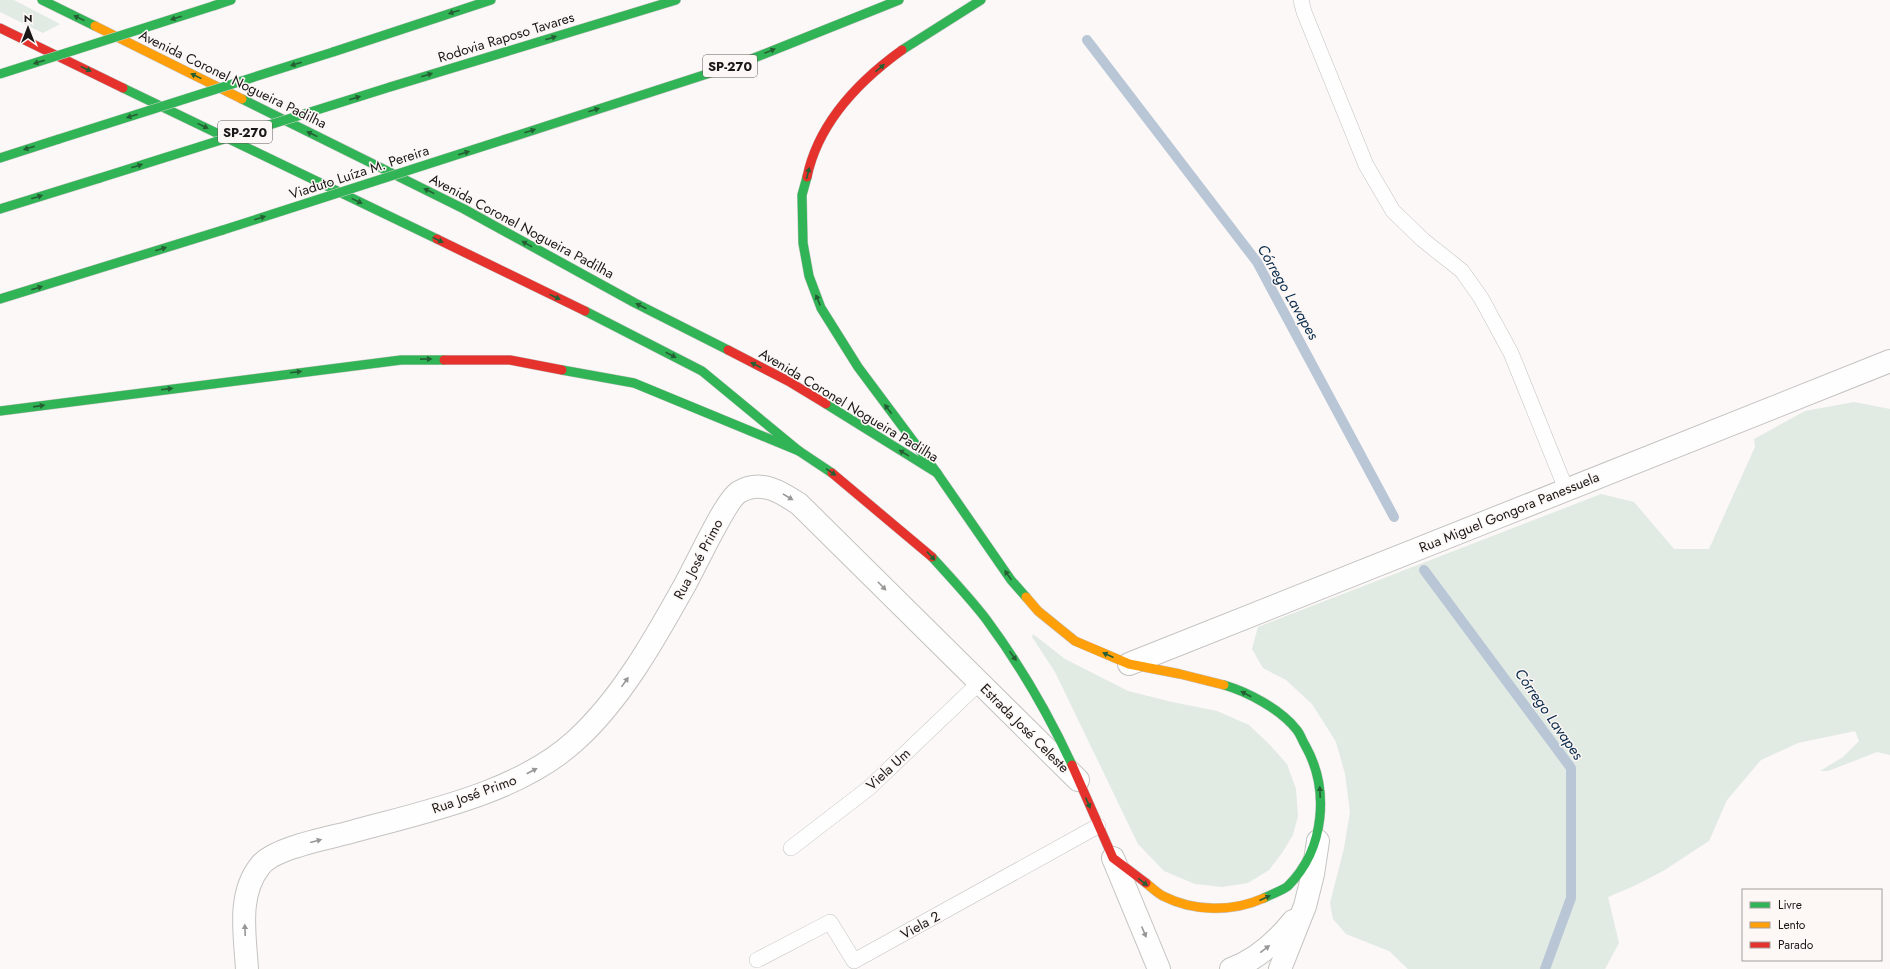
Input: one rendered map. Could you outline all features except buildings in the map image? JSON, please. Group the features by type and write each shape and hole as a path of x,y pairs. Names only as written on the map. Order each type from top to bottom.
{"main road":[{"name":"Avenida Coronel Nogueira Padilha","path":"42,0 464,209 635,303 788,381 937,474"},
{"path":"0,74 231,0"},
{"path":"0,158 334,52 491,0"},
{"name":"Rodovia Raposo Tavares","path":"0,209 390,87 676,0"},
{"name":"Viaduto Luíza M. Pereira","path":"0,299 223,230 744,62 899,0"},
{"path":"981,0 930,30 894,56 865,81 837,109 823,133 810,162 802,195 802,238 808,274 821,308 846,350 875,391 937,474 1011,580 1038,611 1075,641 1129,664 1180,674 1237,689 1272,708 1296,729 1312,757 1320,784 1321,808 1319,830 1302,870 1287,887 1252,903 1232,908 1210,908 1185,904 1162,896 1112,858 1078,780"},
{"path":"0,28 604,320 702,372 799,451"},
{"path":"0,412 400,360 510,360 634,383 799,451"},
{"name":"Estrada José Celeste","path":"799,451 835,475 929,553 985,618 1018,664 1046,710 1078,780"}],"street":[{"name":"Rua Miguel Gongora Panessuela","path":"1129,664 1890,361"},
{"name":"Estrada José Celeste","path":"752,486 767,486 799,504 1078,780"},
{"name":"Rua José Primo","path":"247,969 245,902 250,882 261,864 274,855 295,847 412,815 497,789 535,770 560,755 597,720 642,658 682,590 725,509 737,492 752,486"},
{"path":"1280,969 1305,906 1313,874 1319,830"},
{"path":"1112,858 1159,969"},
{"path":"1231,969 1253,959 1273,943 1282,935 1305,906"}],"lane":[{"path":"1301,0 1304,12 1366,165 1393,211 1423,240 1462,271 1481,298 1511,353 1566,489"},
{"name":"Viela Um","path":"791,848 869,788 979,683"},
{"name":"Viela 2","path":"757,960 830,922 854,961 1098,826"}],"shaded area":[{"path":"0,0 14,0 60,24 43,33 0,12"},
{"path":"1854,402 1890,409 1890,755 1877,752 1828,771 1820,771 1843,757 1859,741 1855,731 1798,743 1761,760 1727,800 1709,841 1663,871 1608,897 1619,943 1605,969 1408,969 1389,951 1346,934 1333,919 1330,903 1344,848 1350,812 1345,774 1336,742 1312,704 1286,680 1263,668 1252,649 1258,627 1601,494 1634,502 1674,549 1709,549 1755,447 1754,439 1805,411"},
{"path":"1033,634 1065,659 1128,691 1217,711 1249,725 1270,745 1287,764 1296,789 1298,816 1293,835 1269,870 1248,883 1222,887 1195,884 1164,871 1138,844 1055,672 1032,637"}],"waterway":[{"name":"Córrego Lavapes","path":"1087,40 1257,262 1394,517"},
{"name":"Córrego Lavapes","path":"1424,570 1571,768 1571,898 1545,969"}],"traffic: fast":[{"path":"42,0 95,26"},
{"path":"213,6 231,0"},
{"path":"333,52 491,0"},
{"path":"390,87 676,0"},
{"path":"503,140 744,62 899,0"},
{"path":"902,50 981,0"},
{"path":"0,74 213,6"},
{"path":"59,139 333,52"},
{"path":"100,178 390,87"},
{"path":"123,88 437,239"},
{"path":"242,99 464,209 635,303 728,350"},
{"path":"0,158 59,139"},
{"path":"223,230 503,140"},
{"path":"807,177 802,195 803,243 809,276 821,308 858,367 937,473"},
{"path":"0,209 100,178"},
{"path":"0,299 223,230"},
{"path":"585,311 702,371 799,451 832,473"},
{"path":"0,411 401,360 444,360"},
{"path":"562,370 634,383 799,451"},
{"path":"826,404 937,473 1011,580 1026,597"},
{"path":"932,557 980,611 998,636 1022,672 1043,708 1072,765"},
{"path":"1224,685 1243,692 1273,708 1299,732 1313,762 1318,780 1320,818 1310,855 1288,886 1264,898"}],"traffic: slow":[{"path":"95,26 242,99"},
{"path":"1026,597 1038,611 1075,641 1129,664 1180,674 1224,685"},
{"path":"1146,883 1163,896 1188,905 1200,907 1227,908 1252,903 1264,898"}],"traffic: jam":[{"path":"0,28 123,88"},
{"path":"807,177 812,158 820,139 842,105 871,75 902,50"},
{"path":"437,239 585,311"},
{"path":"728,350 788,381 826,404"},
{"path":"444,360 510,360 562,370"},
{"path":"832,473 932,557"},
{"path":"1072,765 1113,858 1146,883"}]}
